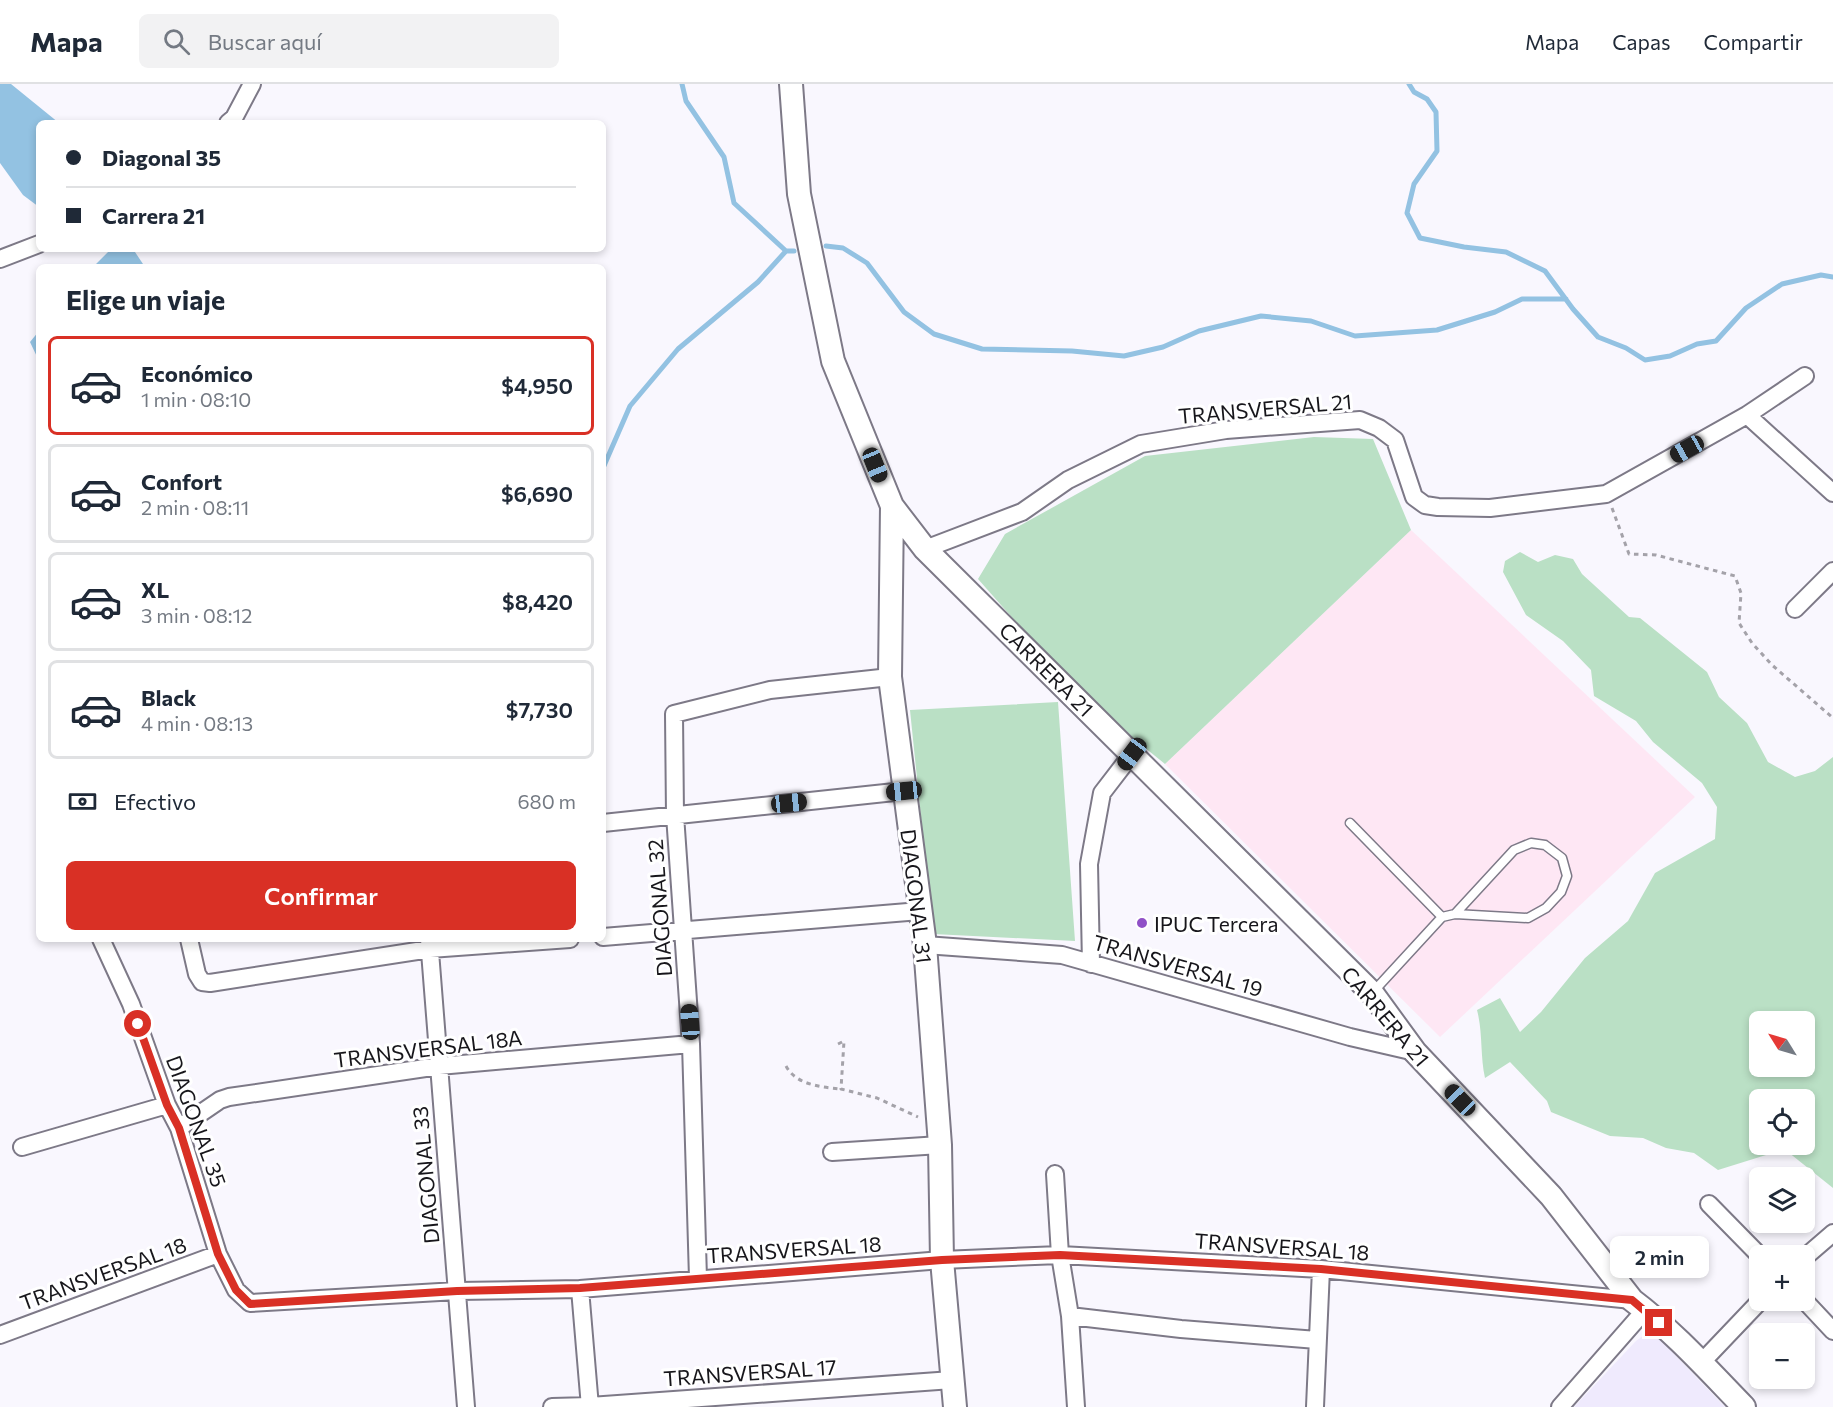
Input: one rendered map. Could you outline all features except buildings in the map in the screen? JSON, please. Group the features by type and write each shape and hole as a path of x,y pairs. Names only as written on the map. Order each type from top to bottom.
{"street":[{"path":"232,120 252,84"},
{"name":"DIAGONAL 31","path":"791,84 799,194 833,361 892,506 890,677 925,945 939,1136 942,1260 955,1407"},
{"path":"0,259 36,245"},
{"name":"TRANSVERSAL 21","path":"925,549 1022,512 1068,480 1142,444 1226,430 1360,420 1379,428 1395,440 1414,497 1425,505 1490,508 1606,494 1747,415 1805,376"},
{"path":"1747,415 1833,493"},
{"name":"CARRERA 21","path":"892,506 925,549 1372,993 1415,1052 1551,1196 1639,1305 1744,1407"},
{"path":"1795,609 1833,571"},
{"name":"DIAGONAL 32","path":"698,1278 691,1044 675,815 674,714 770,690 890,677"},
{"path":"1091,964 1089,864 1102,793 1132,754"},
{"path":"606,823 904,791"},
{"path":"606,937 920,911"},
{"name":"DIAGONAL 35","path":"102,942 131,1004 167,1105 179,1128 218,1254"},
{"path":"190,942 197,974 202,982 210,983 429,944 485,942"},
{"name":"DIAGONAL 33","path":"429,944 466,1407"},
{"name":"TRANSVERSAL 19","path":"925,945 1062,954 1350,1037 1415,1052"},
{"name":"TRANSVERSAL 18A","path":"179,1128 220,1100 229,1097 439,1066 691,1044"},
{"path":"22,1147 167,1105"},
{"path":"832,1152 939,1136"},
{"path":"1055,1174 1060,1255 1070,1316 1076,1407"},
{"path":"1709,1204 1749,1245"},
{"path":"1815,1249 1833,1233"},
{"name":"TRANSVERSAL 18","path":"0,1335 218,1254 236,1290 250,1304 457,1291 580,1288 942,1260 1060,1255 1321,1269 1639,1305"},
{"path":"1315,1407 1321,1269"},
{"path":"580,1288 590,1407"},
{"path":"1560,1407 1639,1305"},
{"path":"1701,1363 1751,1311"},
{"path":"1814,1311 1833,1331"},
{"path":"1070,1316 1181,1329 1317,1340"},
{"name":"TRANSVERSAL 17","path":"552,1407 590,1407 952,1380"}],"lane":[{"path":"1350,823 1442,917"},
{"path":"1372,993 1442,917 1455,914 1528,918 1546,908 1561,892 1567,876 1562,858 1545,845 1531,843 1514,850 1455,914"}],"path":[{"path":"1606,494 1629,554 1656,555 1735,576 1742,593 1739,623 1752,643 1772,665 1833,718"},
{"path":"838,1044 844,1041 841,1089"},
{"path":"786,1066 796,1078 811,1084 877,1098 939,1136"}],"shaded area":[{"path":"1411,530 1695,797 1440,1037 1165,764"},
{"path":"1651,1330 1725,1407 1574,1407 1636,1341"}],"green space":[{"path":"1314,437 1373,439 1411,530 1165,764 1113,722 1016,622 978,579 1005,534 1145,456"},
{"path":"1520,552 1538,562 1555,555 1573,559 1582,574 1629,617 1640,618 1707,672 1719,697 1747,723 1768,762 1795,777 1815,771 1833,757 1833,1188 1815,1174 1815,1167 1807,1167 1792,1155 1815,1155 1815,1089 1749,1089 1749,1155 1766,1155 1718,1170 1694,1153 1666,1148 1643,1138 1610,1136 1551,1112 1547,1101 1510,1062 1485,1078 1477,1010 1500,998 1520,1032 1541,1012 1585,958 1628,921 1655,873 1715,839 1717,807 1702,783 1653,742 1636,721 1594,696 1591,670 1563,641 1526,615 1503,572 1505,561"},
{"path":"1058,702 1075,941 933,934 910,710"}],"water":[{"path":"0,84 11,84 55,120 36,120 36,205 23,195 0,163"},
{"path":"108,252 135,252 143,264 96,264"},
{"path":"36,335 36,355 30,342"}],"waterway":[{"path":"682,84 686,101 724,157 734,203 786,251 794,251"},
{"path":"1409,84 1414,92 1427,99 1436,112 1437,151 1414,184 1407,213 1420,238 1464,247 1506,252 1545,271 1573,309 1598,337 1626,348 1645,360 1670,356 1697,344 1716,341 1746,308 1782,284 1821,275 1833,277"},
{"path":"826,246 843,248 867,263 904,312 934,334 982,349 1072,351 1124,356 1163,347 1199,331 1261,316 1311,321 1355,336 1437,330 1495,312 1522,299 1566,299"},
{"path":"606,461 630,406 678,349 758,282 786,251"}],"place":[{"name":"IPUC Tercera","path":"1142,923"}],"route":[{"path":"138,1024 167,1105 179,1128 218,1254 236,1290 250,1304 457,1291 580,1288 942,1260 1060,1255 1321,1269 1632,1300 1659,1323"}]}
